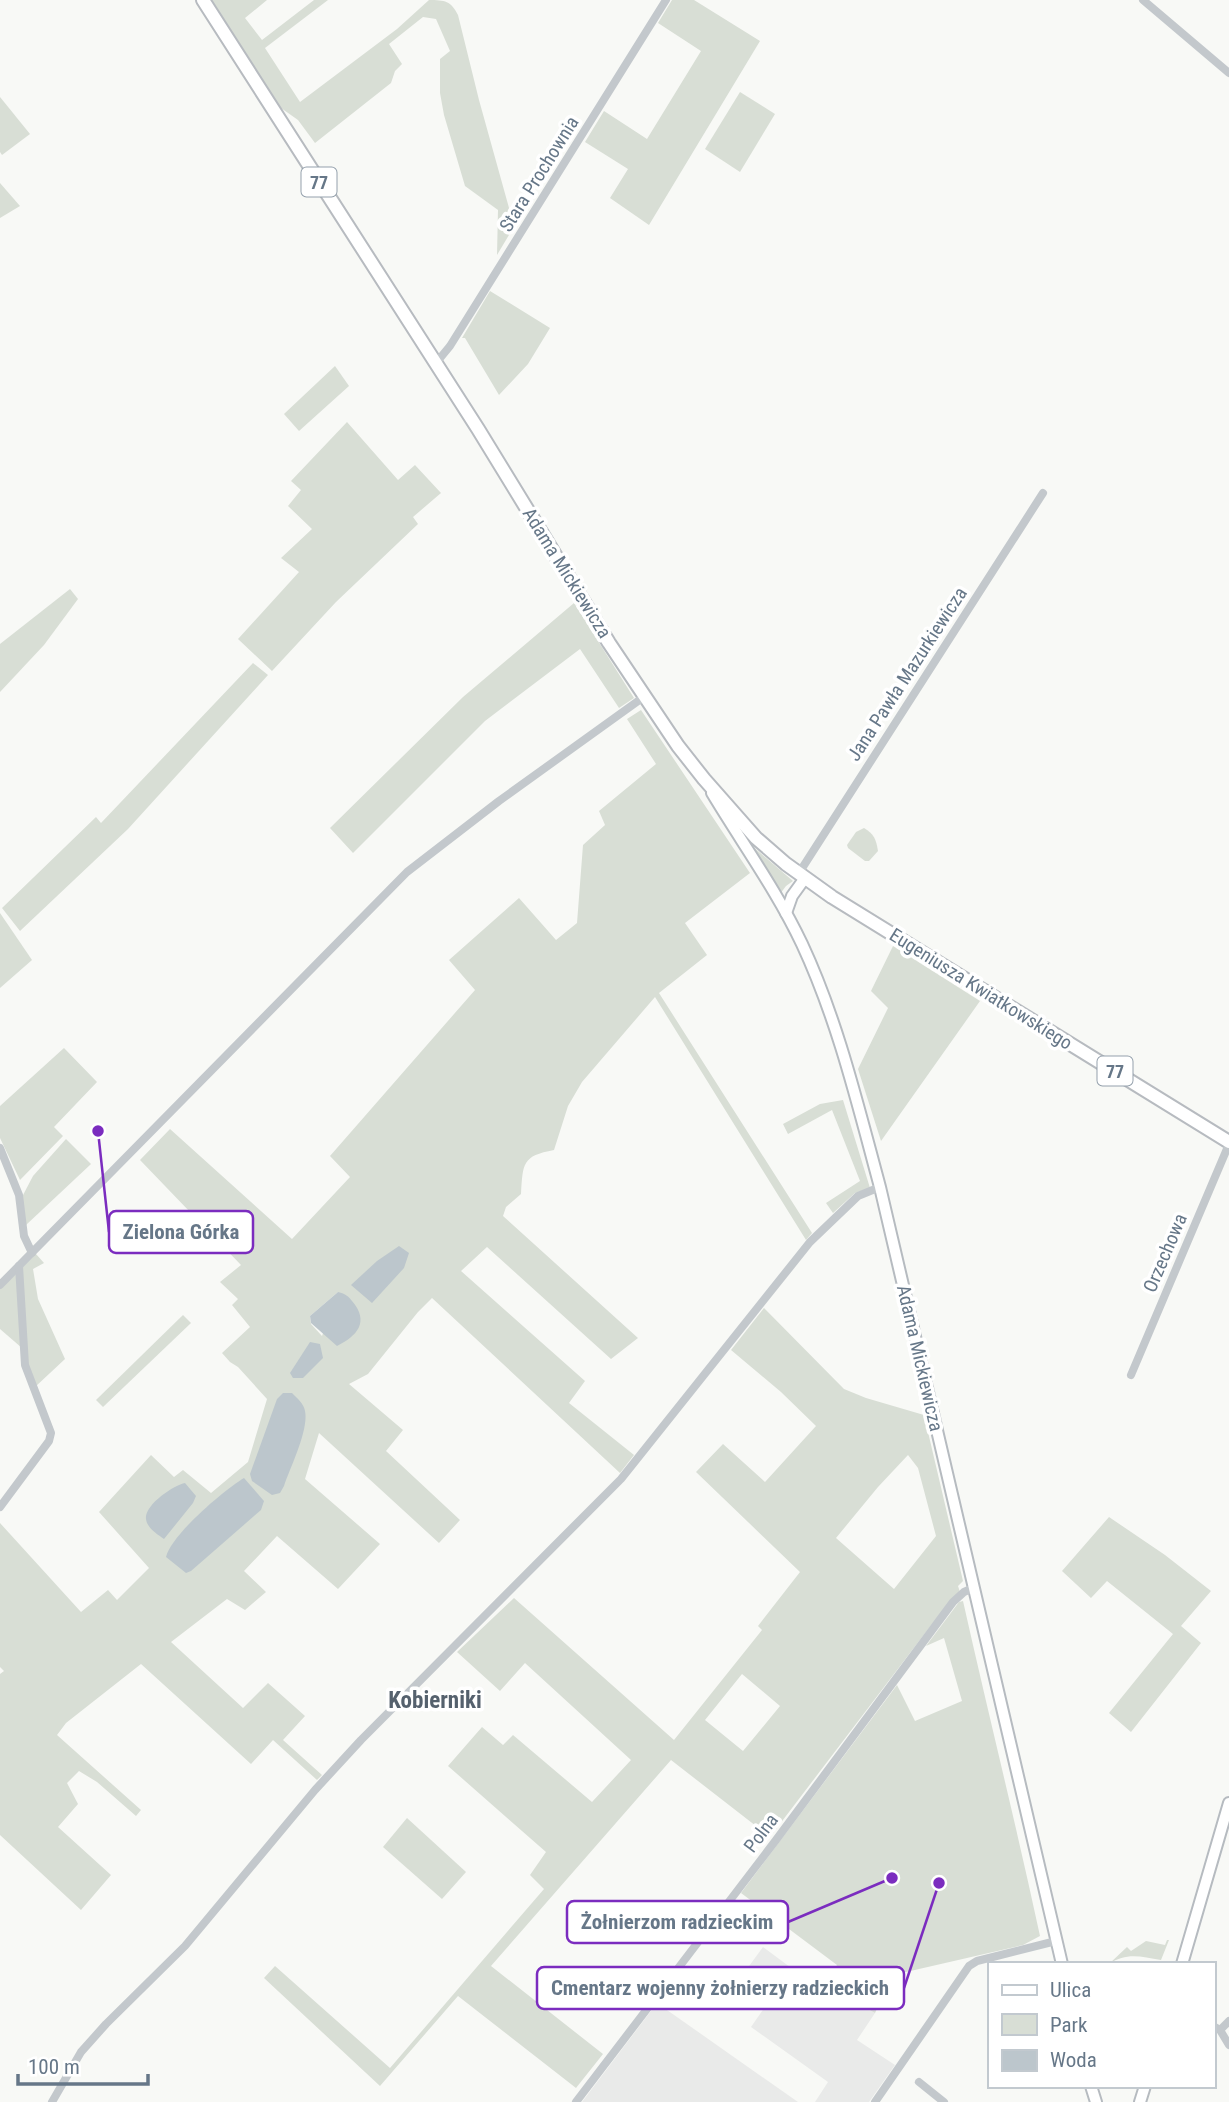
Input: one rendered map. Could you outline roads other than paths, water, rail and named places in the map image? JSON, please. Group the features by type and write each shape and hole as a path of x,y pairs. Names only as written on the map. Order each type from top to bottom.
{"main road":[{"name":"77","path":"203,0 436,363"},
{"name":"Adama Mickiewicza","path":"436,363 602,632 704,779 756,838 802,876"},
{"name":"Eugeniusza Kwiatkowskiego","path":"802,876 868,920 1229,1143"}],"street":[{"name":"Stara Prochownia","path":"436,363 450,346 666,0"},
{"path":"1143,0 1229,73"},
{"name":"Jana Pawła Mazurkiewicza","path":"802,876 1043,493"},
{"path":"0,1285 407,872 499,801 645,696"},
{"name":"Adama Mickiewicza","path":"704,779 786,913 807,954 825,1002 880,1187 1061,1962"},
{"path":"786,913 802,876"},
{"name":"Orzechowa","path":"1131,1375 1229,1143"},
{"path":"0,1148 19,1195 24,1236 32,1254"},
{"path":"52,2102 81,2052 186,1946 314,1790 621,1479 817,1234 858,1196 880,1187"},
{"path":"0,1507 49,1441 51,1433 25,1365 19,1266"},
{"name":"Polna","path":"576,2102 784,1830 953,1602 964,1592 974,1588"},
{"path":"1183,1962 1229,1803"},
{"path":"875,2102 969,1966 978,1961 1056,1941"},
{"path":"1229,2021 1216,2028 1229,2045"},
{"path":"919,2082 944,2102"}],"water":[{"path":"399,1246 409,1253 404,1268 372,1303 351,1285 377,1261"},
{"path":"338,1292 352,1301 360,1315 360,1322 355,1333 337,1346 311,1323 310,1316"},
{"path":"310,1342 320,1344 323,1358 303,1378 293,1378 290,1373"},
{"path":"283,1393 292,1393 300,1401 305,1419 302,1438 284,1486 280,1493 272,1495 252,1481 250,1474 277,1399"},
{"path":"244,1478 264,1501 261,1510 186,1573 166,1557 170,1548 199,1514"},
{"path":"185,1483 196,1496 164,1539 148,1525 147,1514 161,1497"}],"place":[{"name":"Zielona Górka","path":"98,1131"},
{"name":"Żołnierzom radzieckim","path":"892,1878"},
{"name":"Cmentarz wojenny żołnierzy radzieckich","path":"939,1883"}],"district":[{"name":"Kobierniki","path":"435,1700"}]}
